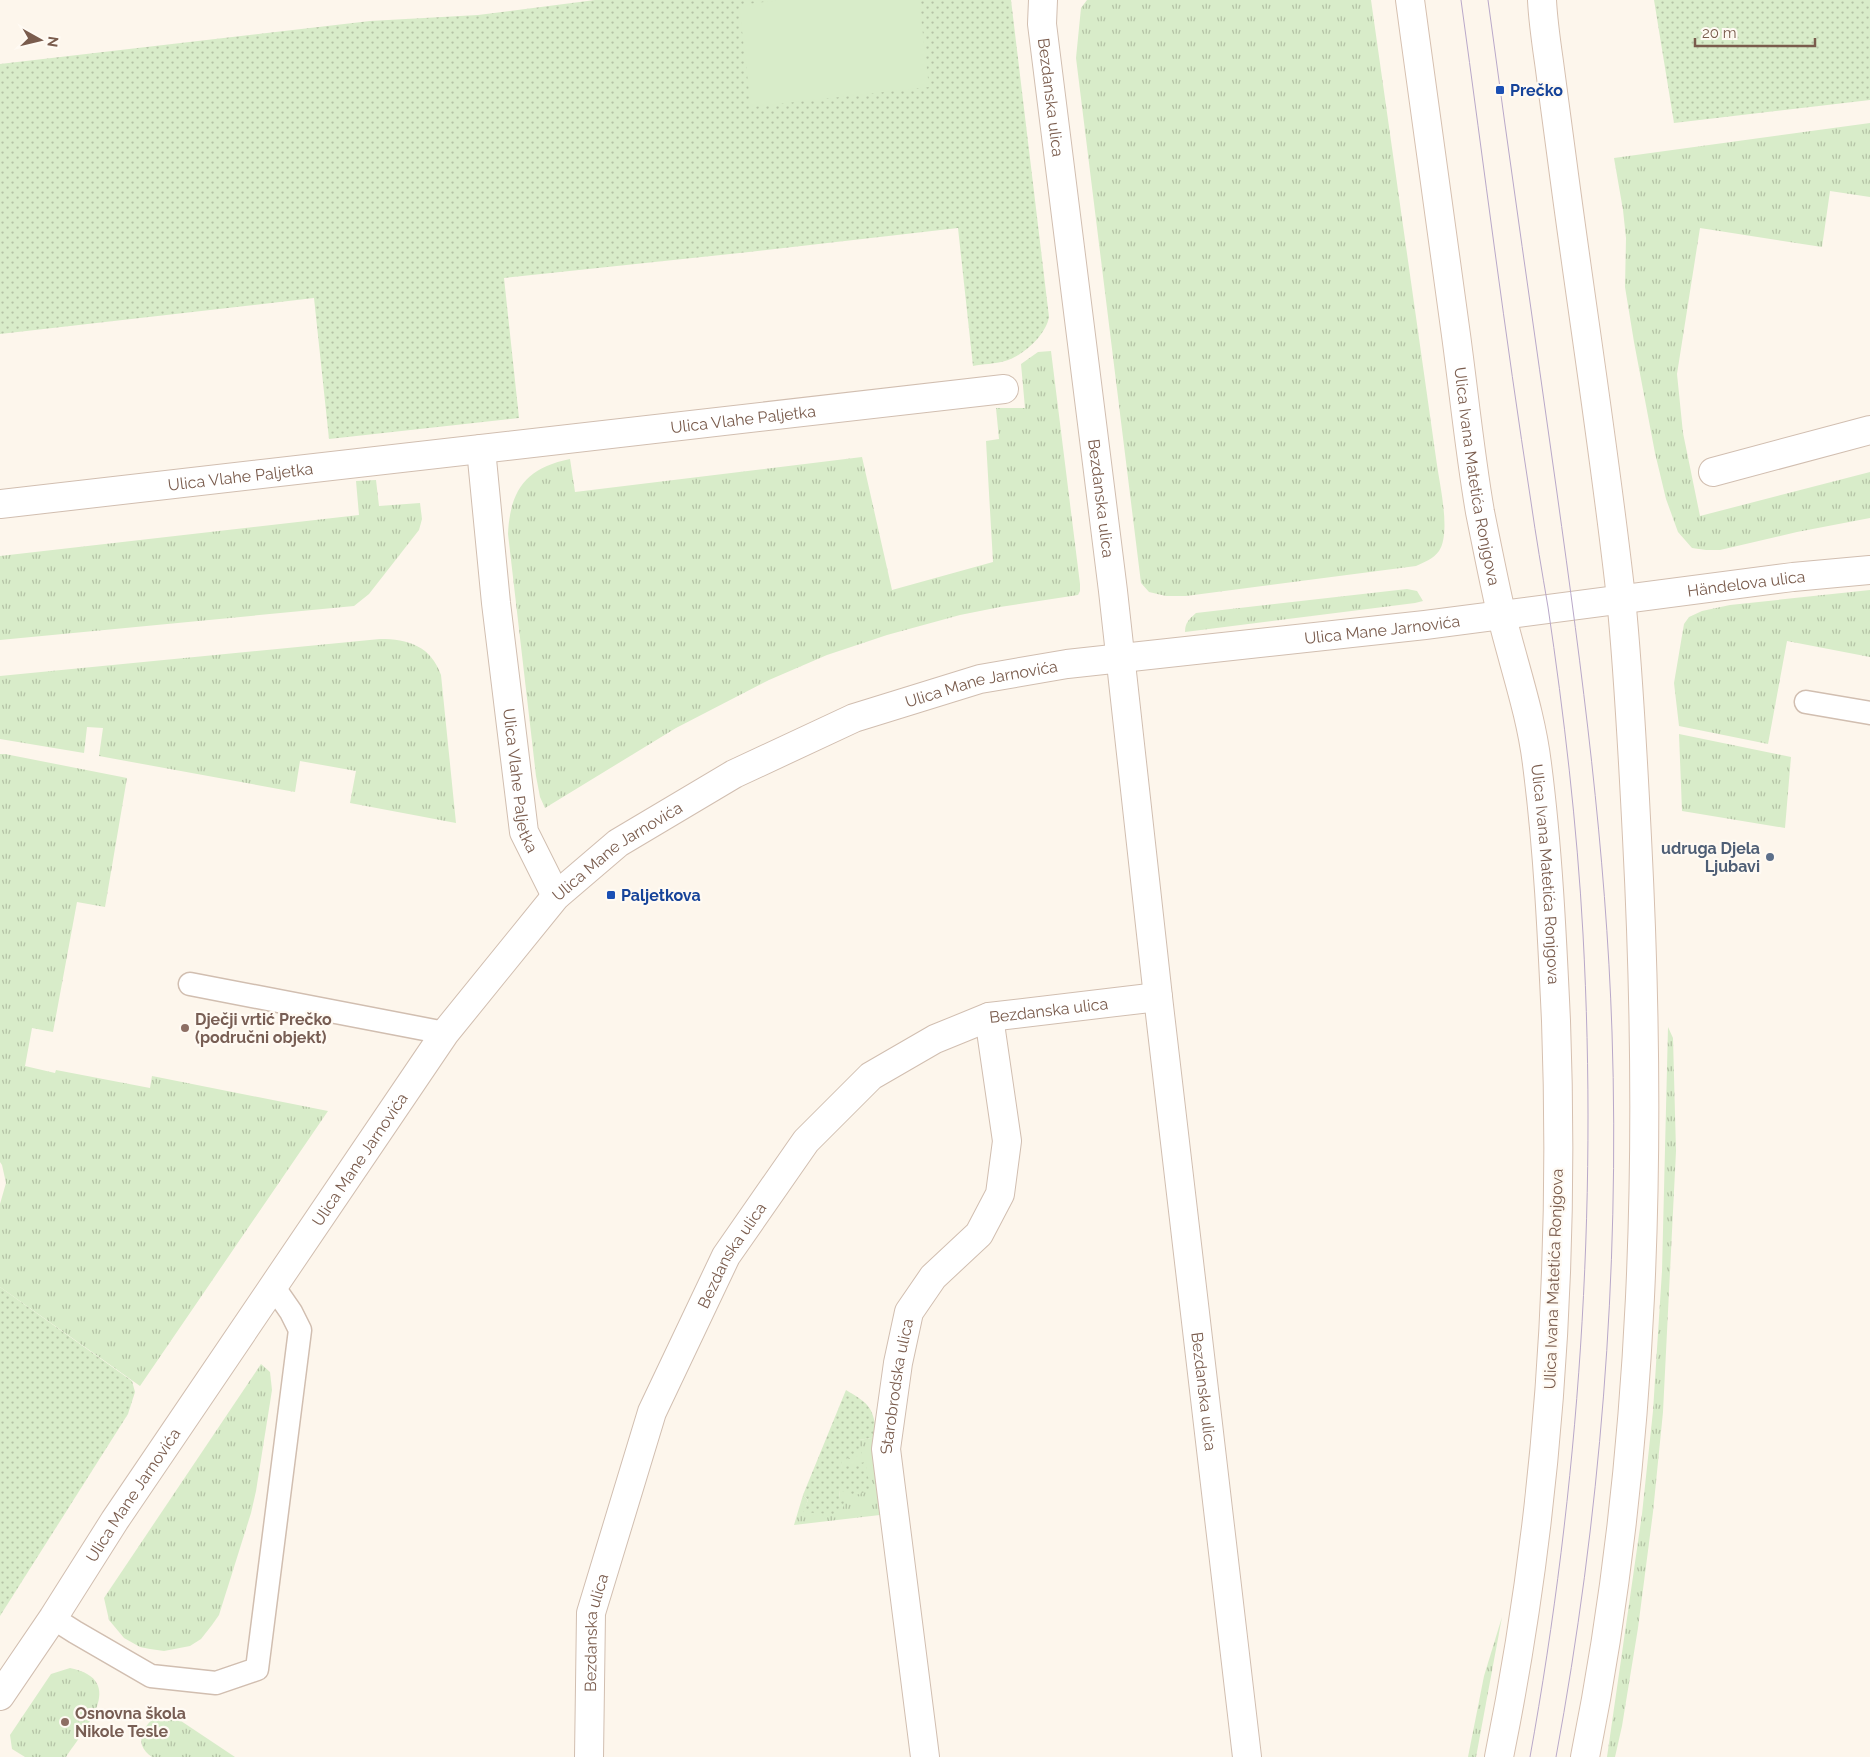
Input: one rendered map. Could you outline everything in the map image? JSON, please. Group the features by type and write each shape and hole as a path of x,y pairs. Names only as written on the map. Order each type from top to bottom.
{"street":[{"name":"Bezdanska ulica","path":"1043,0 1042,24 1113,591 1158,997 1247,1757"},
{"name":"Ulica Ivana Matetića Ronjgova","path":"1410,0 1476,486 1502,615 1531,722 1553,930 1559,1188 1554,1321 1543,1456 1523,1621 1512,1695 1499,1757"},
{"path":"1542,0 1621,599 1630,710 1642,934 1644,1012 1642,1251 1627,1486 1606,1640 1586,1757"},
{"name":"Ulica Vlahe Paljetka","path":"0,504 1004,389"},
{"path":"1713,472 1870,430"},
{"name":"Ulica Vlahe Paljetka","path":"481,449 496,603 524,832 556,896"},
{"name":"Händelova ulica","path":"1621,599 1793,577 1870,570"},
{"name":"Ulica Mane Jarnovića","path":"0,1696 53,1618 115,1520 445,1033 556,896 618,843 734,774 854,718 980,679 1067,664 1415,626 1621,599"},
{"name":"Bezdanska ulica","path":"589,1757 591,1613 652,1412 726,1256 806,1141 871,1076 935,1039 990,1017 1158,997"},
{"name":"Starobrodska ulica","path":"925,1757 886,1449 898,1364 909,1312 933,1278 979,1234 1000,1194 1007,1141 990,1017"}],"lane":[{"path":"1806,702 1870,713"},
{"path":"190,984 445,1033"},
{"path":"53,1618 151,1676 216,1683 257,1669 300,1330 291,1312 273,1286"}],"green space":[{"path":"595,0 1011,0 1049,317 1039,338 1026,350 1012,358 1001,362 973,366 958,228 504,278 519,418 329,439 314,298 0,334 0,64 370,21 478,15"},
{"path":"781,0 919,0 929,87 751,107 739,5"},
{"path":"1087,0 1371,0 1444,509 1442,543 1439,551 1429,560 1416,566 1186,596 1166,596 1149,592 1141,583 1076,58 1081,8"},
{"path":"1654,0 1870,0 1870,100 1674,123"},
{"path":"1870,123 1870,197 1830,191 1822,247 1700,228 1677,374 1683,433 1700,516 1870,472 1870,518 1797,532 1720,550 1692,548 1678,532 1666,499 1655,453 1625,287 1626,238 1614,158"},
{"path":"1051,351 1080,584 1078,595 960,615 887,635 827,655 769,680 676,728 545,808 540,797 536,776 508,534 512,505 523,483 542,468 570,459 575,492 862,457 892,590 993,562 986,441 999,439 996,408 1025,408 1021,364 1038,352"},
{"path":"376,480 379,506 420,503 422,519 419,530 369,594 354,606 0,640 0,556 359,515 356,481"},
{"path":"1407,589 1417,591 1423,601 1185,632 1188,621 1196,613"},
{"path":"1870,590 1870,657 1787,641 1768,744 1679,726 1674,683 1684,624 1689,617 1702,611 1730,605"},
{"path":"390,639 417,646 425,651 437,665 441,675 456,823 350,803 356,771 300,761 295,792 99,756 103,728 87,727 84,753 0,739 0,676"},
{"path":"1679,734 1791,757 1785,828 1682,811"},
{"path":"0,754 127,778 105,907 77,902 53,1032 32,1028 25,1066 55,1073 56,1070 150,1088 152,1076 328,1111 140,1386 0,1287 0,1204 6,1183 0,1162"},
{"path":"1668,1027 1673,1038 1676,1151 1663,1412 1653,1512 1638,1628 1615,1757 1607,1757 1642,1514 1653,1411 1662,1271"},
{"path":"0,1287 132,1381 135,1392 128,1414 0,1616"},
{"path":"261,1364 270,1372 272,1390 256,1491 219,1615 201,1639 190,1646 164,1651 140,1647 124,1638 109,1620 104,1598"},
{"path":"846,1390 861,1399 869,1408 874,1419 877,1437 859,1440 862,1455 841,1460 842,1467 865,1462 871,1490 853,1496 840,1490 839,1499 846,1501 839,1515 803,1512 808,1500 803,1495"},
{"path":"877,1437 880,1515 794,1525 803,1495 808,1500 804,1511 839,1499 842,1468 840,1460 859,1440"},
{"path":"1502,1617 1476,1757 1468,1757 1484,1676"},
{"path":"70,1668 88,1674 97,1683 99,1694 97,1707 91,1720 66,1757 25,1757 12,1749 10,1735 51,1674"},
{"path":"160,1714 175,1717 235,1757 152,1757 142,1746 142,1734 149,1723"}],"tram line":[{"path":"1461,0 1512,377 1559,688 1574,811 1583,934 1587,1037 1588,1141 1586,1244 1580,1347 1572,1450 1561,1552 1547,1655 1530,1757"},
{"path":"1488,0 1584,694 1599,829 1612,1032 1613,1214 1604,1396 1584,1577 1556,1757"}],"place":[{"name":"Prečko","path":"1500,90"},
{"name":"udruga Djela Ljubavi","path":"1770,857"},
{"name":"Paljetkova","path":"611,895"},
{"name":"Dječji vrtić Prečko (područni objekt)","path":"185,1028"},
{"name":"Osnovna škola Nikole Tesle","path":"65,1722"}]}
